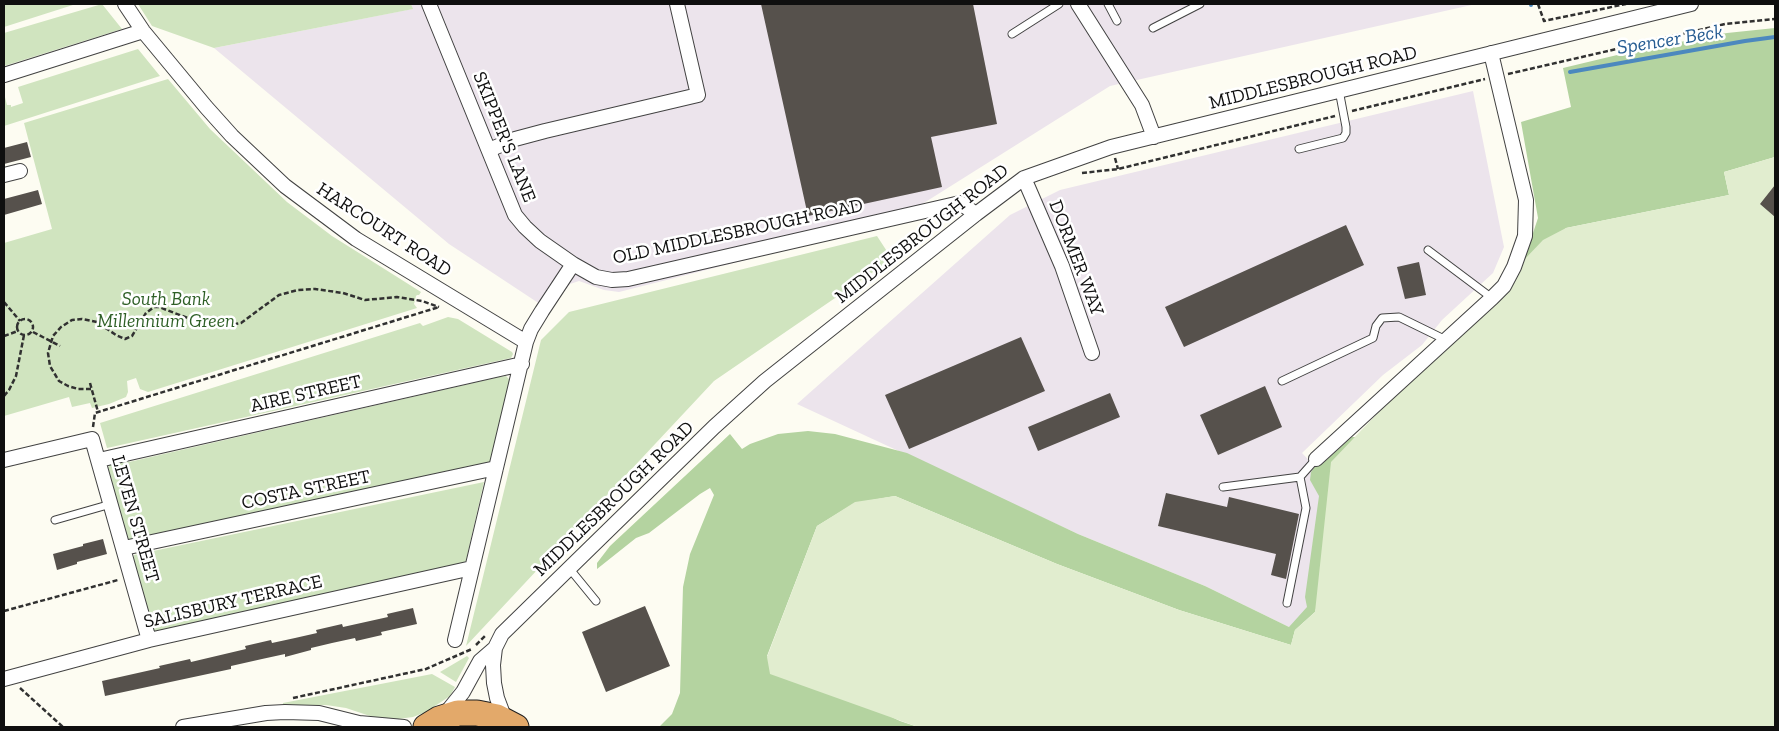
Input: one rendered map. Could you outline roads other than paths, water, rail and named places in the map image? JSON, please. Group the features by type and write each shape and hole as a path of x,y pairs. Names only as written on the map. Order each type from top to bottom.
{"highway":[{"path":"432,723 458,713 477,712 497,717 513,726"}],"street":[{"path":"4,76 143,31 125,4"},
{"name":"SKIPPER'S LANE","path":"429,4 515,215 540,241 573,264"},
{"path":"489,150 515,139 545,131 698,95 678,4"},
{"path":"1078,4 1142,105 1154,137"},
{"name":"MIDDLESBROUGH ROAD","path":"513,726 497,698 494,683 493,665 495,648 502,634 714,427 765,382 1024,178 1111,147 1691,4"},
{"name":"HARCOURT ROAD","path":"143,31 232,136 284,186 356,239 526,342"},
{"path":"1316,460 1492,298 1504,286 1514,267 1524,236 1526,200 1491,54"},
{"path":"4,175 20,171"},
{"name":"DORMER WAY","path":"1024,178 1062,266 1092,353"},
{"name":"OLD MIDDLESBROUGH ROAD","path":"573,264 596,277 612,280 628,279 960,203 976,214"},
{"path":"455,640 526,342 542,311 573,264"},
{"name":"AIRE STREET","path":"98,460 522,364"},
{"name":"LEVEN STREET","path":"4,460 92,439 149,640"},
{"name":"COSTA STREET","path":"124,548 496,468"},
{"name":"SALISBURY TERRACE","path":"9,677 149,640 472,568"},
{"name":"MIDDLESBROUGH ROAD","path":"432,723 457,701 480,661 495,648"},
{"path":"182,727 266,713 285,712 319,713 361,725 404,727"}],"lane":[{"path":"1012,34 1059,4"},
{"path":"1108,4 1117,20"},
{"path":"1153,28 1200,4"},
{"path":"1299,149 1343,138 1346,133 1344,114 1338,90"},
{"path":"1428,250 1492,298"},
{"path":"1282,381 1373,338 1376,326 1382,318 1399,317 1447,340"},
{"path":"1223,487 1300,477 1316,460"},
{"path":"1287,603 1306,508 1300,477"},
{"path":"55,520 111,504"},
{"path":"569,568 596,601"}],"waterway":[{"name":"Spencer Beck","path":"1570,72 1775,37"}],"park label":[{"name":"South Bank Millennium Green","path":"166,311"}]}
